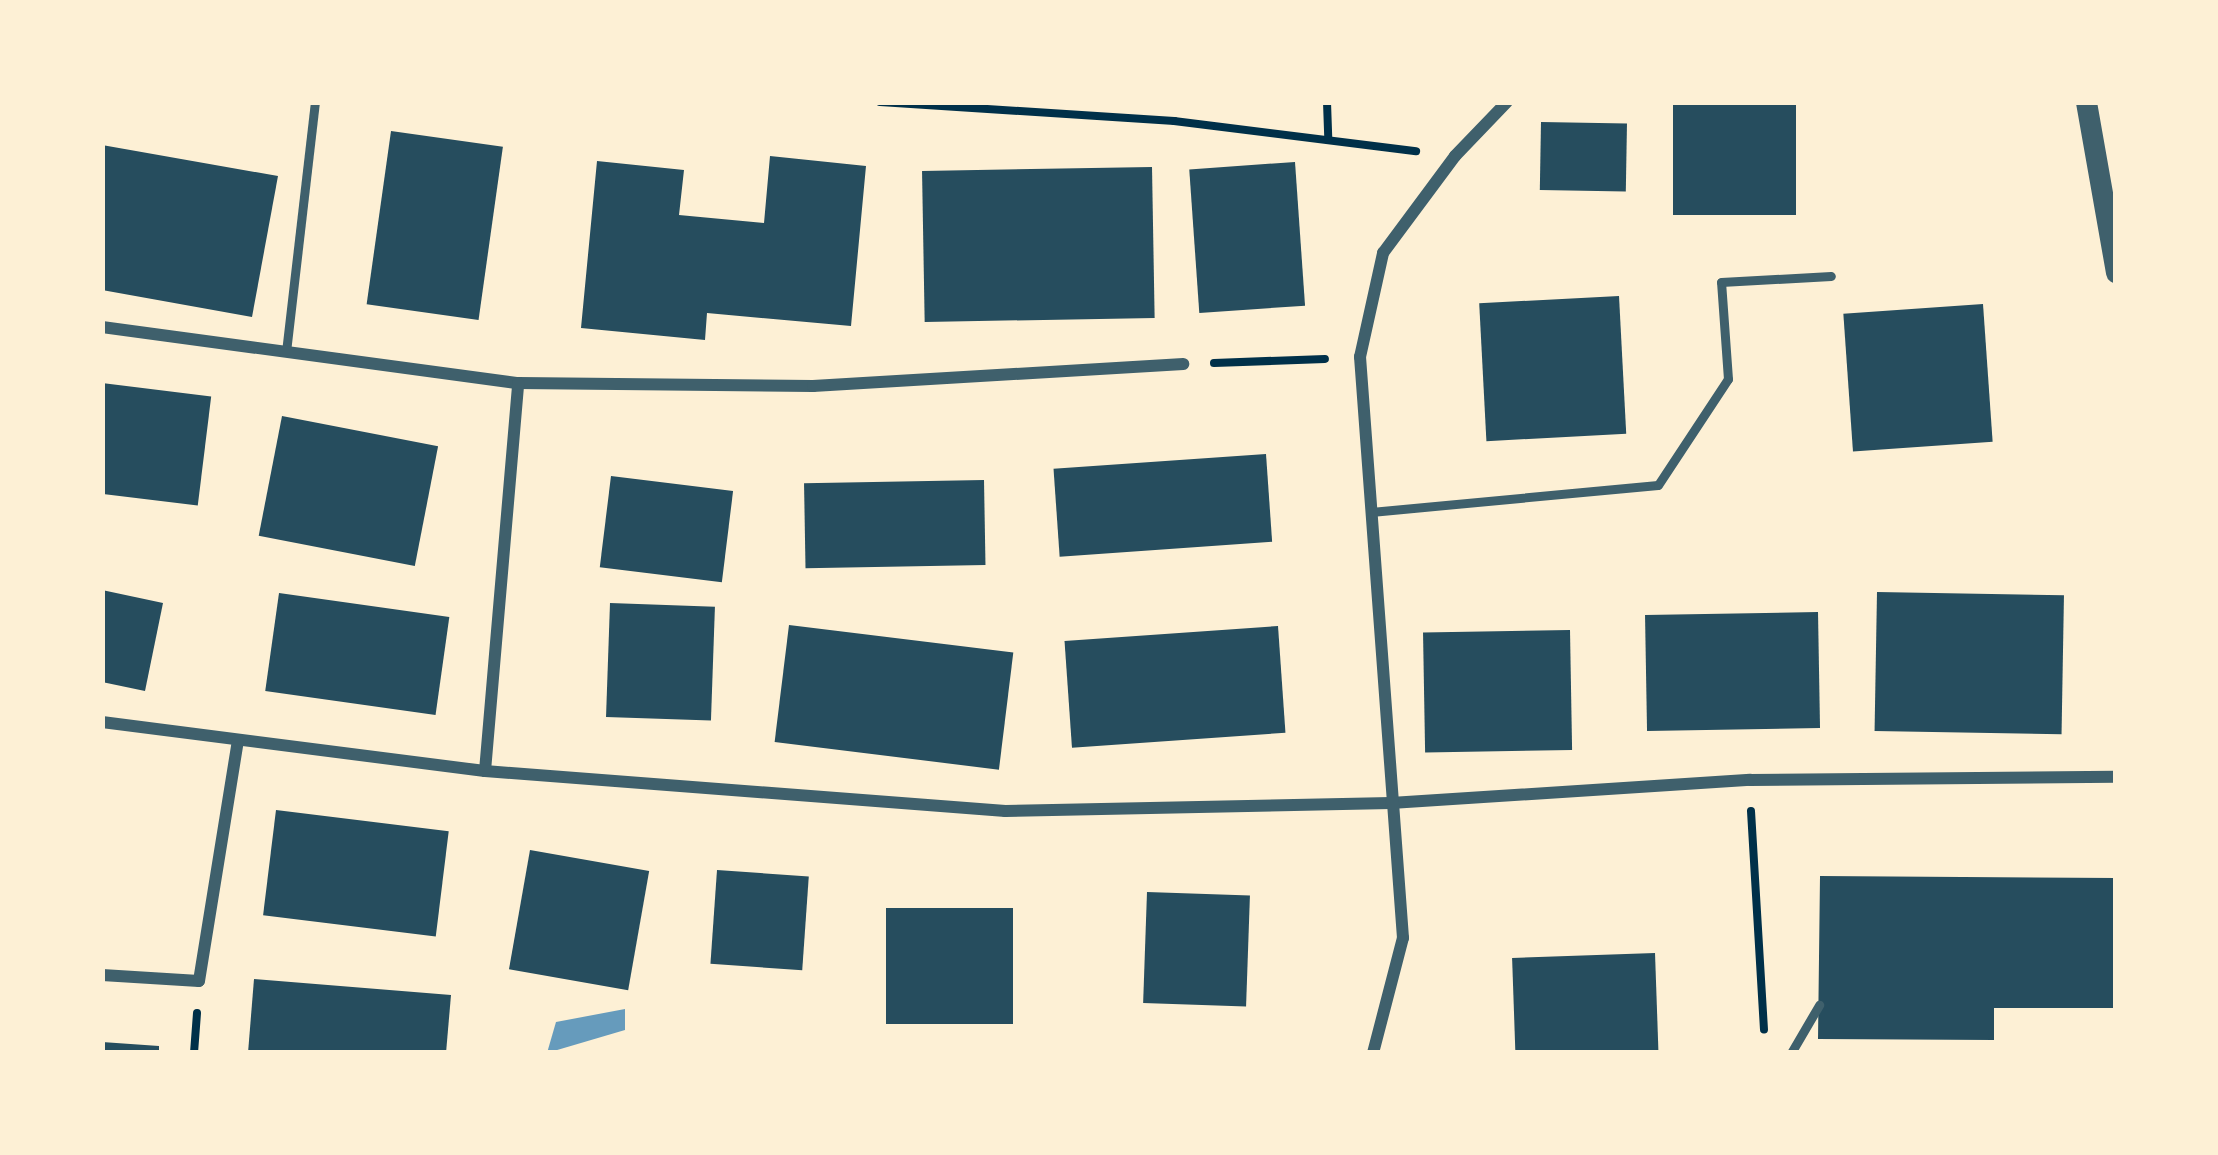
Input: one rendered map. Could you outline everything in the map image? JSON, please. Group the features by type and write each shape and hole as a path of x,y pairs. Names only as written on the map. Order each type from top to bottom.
{"street":[{"path":"1373,1053 1402,938 1360,357 1383,253 1455,156 1507,102"},
{"path":"2086,102 2116,272"},
{"path":"102,327 518,383 814,386 1183,364"},
{"path":"485,771 518,383"},
{"path":"102,722 485,771 1006,812 1391,803 1750,780 2116,777"},
{"path":"102,974 199,981 238,740"}],"lane":[{"path":"286,352 315,102"},
{"path":"1371,512 1658,485 1728,379 1721,282 1831,276"},
{"path":"1791,1053 1819,1005"}],"path":[{"path":"880,102 1328,140 1455,156"},
{"path":"1327,102 1328,140"},
{"path":"1183,364 1360,357"},
{"path":"1750,780 1767,1053"}],"water":[{"path":"625,1009 625,1030 547,1053 556,1022"}],"building":[{"path":"1673,102 1796,102 1796,215 1673,215"},
{"path":"1541,122 1627,124 1626,191 1540,190"},
{"path":"391,131 503,147 479,320 367,304"},
{"path":"102,145 278,176 252,317 102,290"},
{"path":"770,156 866,166 851,326 707,313 705,340 581,328 597,161 684,170 679,215 764,223"},
{"path":"1295,162 1305,306 1199,313 1189,169"},
{"path":"1152,167 1155,318 925,322 922,171"},
{"path":"1619,296 1626,434 1486,441 1479,303"},
{"path":"1983,304 1993,442 1853,451 1843,314"},
{"path":"102,383 211,396 198,506 102,494"},
{"path":"282,416 438,446 415,566 259,536"},
{"path":"1266,454 1272,542 1060,557 1054,469"},
{"path":"611,476 733,491 722,582 600,567"},
{"path":"984,480 985,565 806,568 804,483"},
{"path":"102,590 163,603 145,691 102,682"},
{"path":"1877,592 2064,595 2062,734 1875,731"},
{"path":"279,593 449,617 436,715 265,691"},
{"path":"610,603 715,607 711,721 606,717"},
{"path":"1818,612 1820,728 1647,731 1645,615"},
{"path":"789,625 1013,653 999,770 775,742"},
{"path":"1278,626 1285,733 1072,748 1065,641"},
{"path":"1570,630 1572,750 1425,753 1423,633"},
{"path":"276,810 449,831 436,936 263,915"},
{"path":"530,850 649,871 628,990 509,969"},
{"path":"717,870 809,876 802,970 710,964"},
{"path":"1820,876 2116,878 2116,1008 1994,1008 1994,1040 1818,1039"},
{"path":"1147,892 1250,896 1246,1007 1143,1003"},
{"path":"886,908 1013,908 1013,1024 886,1024"},
{"path":"1655,953 1658,1053 1515,1053 1512,958"},
{"path":"254,979 451,995 446,1053 248,1053"},
{"path":"102,1042 159,1046 159,1053 102,1053"}]}
